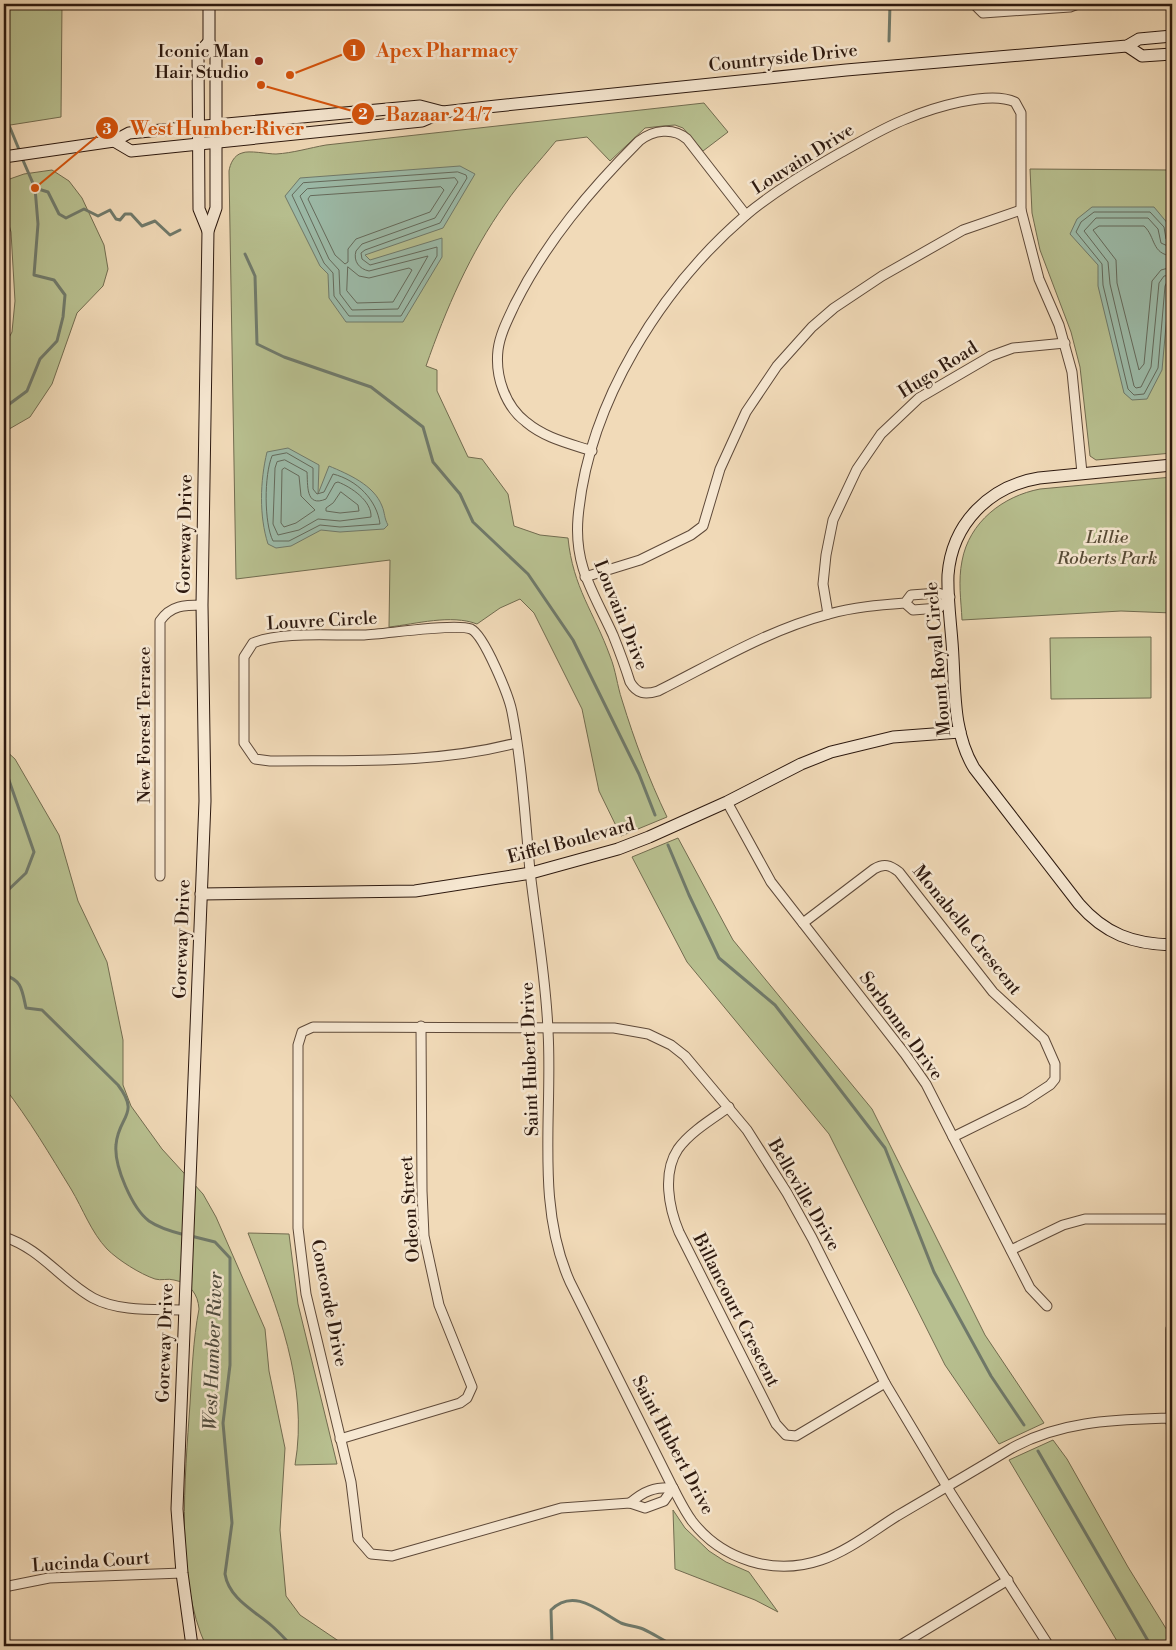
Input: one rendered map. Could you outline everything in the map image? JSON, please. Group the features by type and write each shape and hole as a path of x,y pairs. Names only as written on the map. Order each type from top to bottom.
{"street":[{"name":"Goreway Drive","path":"192,1646 182,1573 178,1509 184,1310 205,802 202,605 208,231 216,208 216,56 209,42 209,4"},
{"path":"974,4 983,13 1070,7 1078,4"},
{"name":"Countryside Drive","path":"114,141 130,151 216,143 422,121 443,112 846,70 1127,46 1139,38 1172,36"},
{"name":"Goreway Drive","path":"208,231 199,209 198,54 209,42"},
{"name":"Countryside Drive","path":"1127,46 1142,56 1172,54"},
{"name":"Louvain Drive","path":"904,603 913,610 939,608 950,598 938,593 911,595 904,603 828,614 771,634 647,694 634,689 630,682 613,635 585,577 579,555 577,530 580,504 592,451 622,375 650,324 694,267 746,215 793,180 892,124 943,105 1001,99 1015,102 1021,113 1021,210 1038,279 1065,343 1075,392 1082,473"},
{"name":"Countryside Drive","path":"4,157 38,154 114,141 129,133 216,124 420,106 443,112"},
{"path":"592,451 551,438 524,421 505,395 498,372 498,349 502,331 521,293 547,250 576,210 610,169 638,141 646,135 656,133 673,131 687,139 746,215"},
{"path":"585,577 640,560 691,535 703,526 720,469 746,412 777,366 812,327 834,308 882,276 963,230 1021,210"},
{"name":"Hugo Road","path":"828,614 823,584 826,555 834,520 856,469 881,434 919,398 991,356 1013,348 1065,343"},
{"name":"Mount Royal Circle","path":"1172,464 1026,480 1000,490 986,500 969,518 953,550 948,576 960,732 966,754 978,774 1087,914 1098,924 1121,937 1143,943 1172,945"},
{"name":"New Forest Terrace","path":"160,876 160,620 165,614 179,606 202,605"},
{"name":"Louvre Circle","path":"516,744 424,759 270,761 255,759 248,752 244,743 244,657 248,648 261,640 456,627 471,629 482,638 503,684 512,711 516,744 531,873"},
{"name":"Eiffel Boulevard","path":"201,894 415,891 531,873 590,858 649,837 727,802 801,764 831,752 893,737 960,732"},
{"name":"Sorbonne Drive","path":"727,802 763,870 916,1068 1030,1288 1047,1306"},
{"name":"Monabelle Crescent","path":"803,923 874,869 880,866 892,867 899,872 993,992 1044,1039 1053,1055 1056,1072 1050,1085 1024,1102 953,1137"},
{"name":"Saint Hubert Drive","path":"531,873 548,1028 549,1203 557,1249 570,1282 673,1488 693,1522 713,1543 744,1560 765,1565 806,1564 830,1556 1020,1443 1044,1433 1087,1422 1172,1418"},
{"name":"Odeon Street","path":"340,1439 460,1403 467,1398 472,1387 439,1305 424,1236 421,1026"},
{"name":"Concorde Drive","path":"548,1028 313,1027 302,1032 298,1040 298,1228 306,1294 354,1496 358,1539 367,1550 378,1556 392,1556 561,1508 630,1503 645,1508 664,1501 673,1488"},
{"name":"Belleville Drive","path":"548,1028 614,1028 632,1030 659,1039 685,1056 729,1106 787,1193 885,1383 947,1487 1049,1646"},
{"name":"Billancourt Crescent","path":"729,1106 677,1150 669,1180 671,1206 679,1232 776,1424 786,1435 796,1436 885,1383"},
{"path":"1011,1250 1073,1221 1085,1219 1172,1219"},
{"path":"4,1237 40,1255 94,1298 127,1308 184,1310"},
{"path":"1172,1329 1172,1423"},
{"name":"Concorde Drive","path":"630,1503 643,1492 657,1487 673,1488"},
{"name":"Lucinda Court","path":"4,1587 49,1578 182,1573"},
{"path":"899,1646 1008,1580"}],"green space":[{"path":"4,4 62,4 61,117 4,126"},
{"path":"704,103 728,132 703,151 683,128 675,125 645,128 610,161 587,137 556,141 511,196 481,242 460,282 426,366 437,370 437,391 468,457 482,459 508,494 514,526 540,535 568,538 574,571 579,586 604,640 637,745 667,817 621,836 599,791 582,709 534,613 520,599 500,608 477,624 467,621 445,620 389,627 390,560 236,579 229,171 231,163 235,158 245,152 276,154 295,152 326,145"},
{"path":"1030,169 1172,170 1172,453 1096,460 1090,456 1080,367 1071,332 1040,250 1032,213"},
{"path":"52,170 69,181 82,198 104,245 108,269 103,286 77,313 52,384 30,417 4,432 4,347 12,332 15,301 11,232 4,208 4,181 24,174"},
{"name":"Lillie Roberts Park","path":"1172,477 1172,613 1121,611 962,620 960,576 966,547 980,523 1001,505 1013,498 1040,489"},
{"path":"1151,637 1151,698 1051,699 1050,638"},
{"path":"4,749 15,759 59,835 78,901 107,962 123,1040 123,1085 131,1106 162,1149 203,1194 216,1217 265,1329 269,1371 285,1448 280,1530 286,1596 300,1615 346,1646 206,1646 196,1620 190,1591 184,1528 192,1368 199,1309 197,1299 192,1290 180,1281 172,1279 157,1280 149,1277 117,1258 107,1249 92,1228 39,1137 4,1087"},
{"path":"678,838 733,940 872,1109 985,1335 1044,1423 999,1444 945,1365 829,1134 687,962 632,857"},
{"path":"248,1233 289,1234 298,1304 337,1464 295,1465 298,1405 288,1346 270,1289"},
{"path":"1053,1440 1067,1459 1128,1567 1170,1635 1172,1635 1172,1646 1120,1646 1009,1460"},
{"path":"673,1510 685,1528 709,1551 726,1562 749,1572 778,1612 755,1600 675,1569"}],"water":[{"path":"460,166 475,174 443,228 365,255 370,260 442,238 442,257 403,322 346,322 329,298 328,274 320,266 285,196 300,178"},
{"path":"1092,207 1154,207 1169,225 1172,259 1162,370 1147,399 1132,400 1124,393 1098,286 1098,265 1070,234 1077,219"},
{"path":"288,448 319,465 318,494 329,466 336,469 360,481 373,492 382,506 388,525 384,529 340,532 321,530 291,546 276,548 268,544 262,510 262,486 267,452"}],"waterway":[{"path":"889,41 890,4"},
{"name":"West Humber River","path":"4,113 20,152"},
{"name":"West Humber River","path":"4,408 27,391 40,359 57,341 63,317 65,295 54,280 34,275 38,224 35,188 22,158"},
{"path":"35,188 48,192 59,214 66,218 84,209 98,216 110,210 116,219 120,220 125,214 131,214 142,226 155,221 170,235 180,230"},
{"path":"245,254 255,276 257,344 284,357 371,387 423,427 433,462 460,494 473,522 528,574 573,640 639,774 655,815"},
{"name":"West Humber River","path":"4,766 34,852 26,873 4,894"},
{"path":"668,845 719,958 775,1005 885,1148 934,1272 991,1376 1024,1425"},
{"name":"West Humber River","path":"4,975 18,983 26,1008 42,1010 118,1085 125,1095 128,1110 120,1128 116,1145 118,1164 125,1186 136,1207 149,1221 162,1228 185,1235"},
{"name":"West Humber River","path":"191,1236 215,1242 230,1258 230,1365 223,1423 232,1523 225,1574 227,1583 244,1604 272,1626 292,1646"},
{"path":"1038,1451 1151,1646"},
{"name":"West Humber River","path":"552,1646 551,1610 560,1603 569,1601 586,1603 621,1623 643,1629 675,1646"}],"place":[{"name":"Iconic Man Hair Studio","path":"259,61"},
{"name":"Apex Pharmacy","path":"290,75"},
{"name":"Bazaar 24/7","path":"261,85"},
{"name":"West Humber River","path":"35,188"}]}
